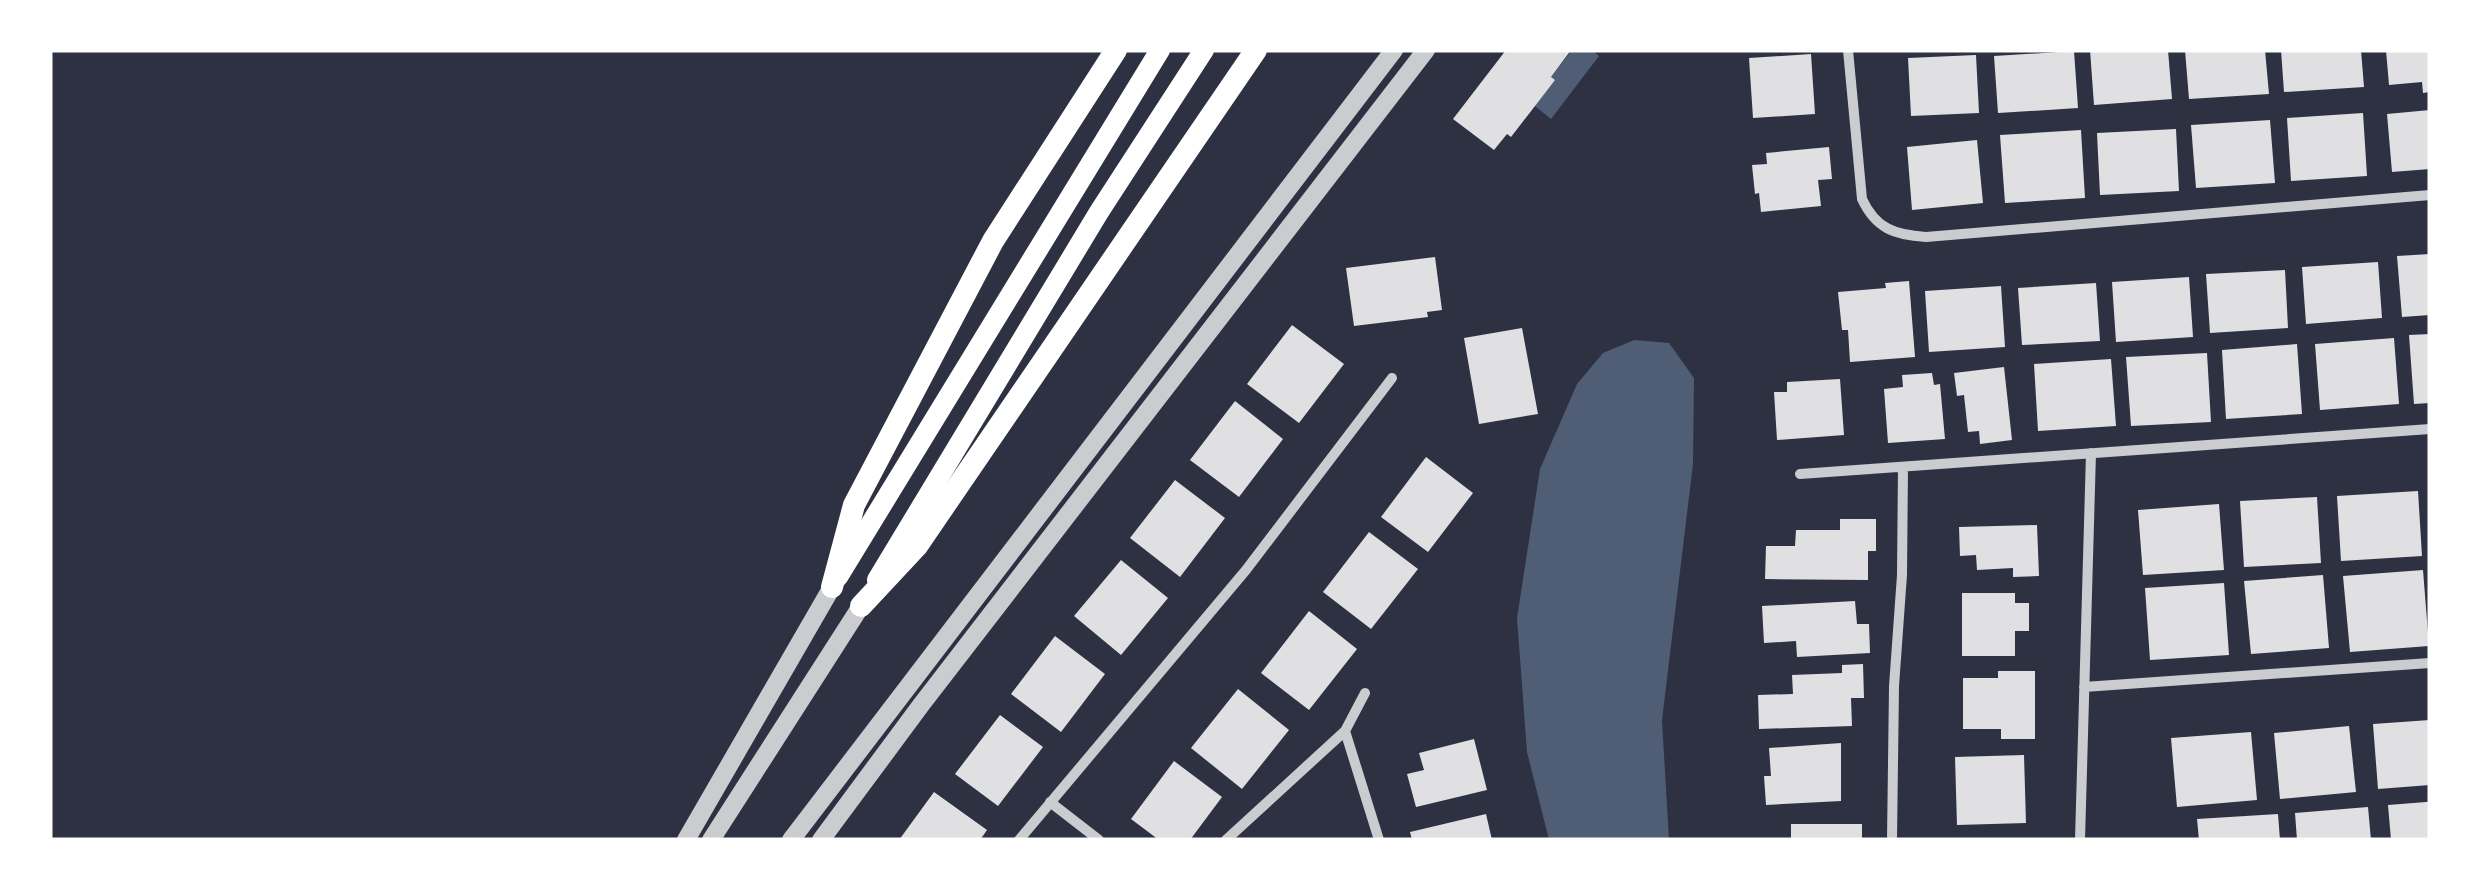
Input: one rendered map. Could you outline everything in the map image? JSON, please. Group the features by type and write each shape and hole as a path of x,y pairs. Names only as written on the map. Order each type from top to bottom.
{"main road":[{"path":"832,587 854,505 993,242 1116,50"},
{"path":"832,587 1160,50"},
{"path":"861,606 1099,212 1204,50"},
{"path":"861,606 917,546 1256,50"}],"street":[{"path":"792,840 1394,50"},
{"path":"822,840 921,705 1426,50"},
{"path":"1848,50 1862,199 1871,218 1902,235 1926,237 2430,195"},
{"path":"1019,840 1246,570 1392,378"},
{"path":"1800,474 2430,430"},
{"path":"2080,840 2090,453"},
{"path":"1892,840 1903,466"},
{"path":"686,840 832,587"},
{"path":"712,840 861,606"},
{"path":"2084,688 2430,663"},
{"path":"1226,840 1346,732 1365,692"},
{"path":"1346,732 1379,840"},
{"path":"1050,802 1099,840"}],"water":[{"path":"1572,50 1592,50 1599,56 1551,119 1531,103"},
{"path":"1634,340 1669,343 1694,378 1693,464 1662,720 1669,840 1549,840 1527,752 1517,618 1540,469 1577,384 1603,353"}],"building":[{"path":"1506,50 1571,50 1551,77 1555,80 1511,137 1507,134 1494,150 1453,119"},
{"path":"2090,50 2168,50 2172,99 2094,105"},
{"path":"2185,50 2265,50 2269,94 2189,99"},
{"path":"2281,50 2361,50 2364,87 2284,92"},
{"path":"2386,50 2430,50 2430,92 2423,93 2422,82 2389,85"},
{"path":"2074,51 2078,108 1998,113 1994,56"},
{"path":"1811,54 1815,114 1753,118 1749,58"},
{"path":"1976,55 1979,113 1911,116 1908,58"},
{"path":"2430,110 2430,169 2392,172 2387,114"},
{"path":"2363,113 2367,176 2291,181 2287,118"},
{"path":"2270,120 2275,183 2196,188 2191,125"},
{"path":"2176,129 2179,191 2100,195 2097,133"},
{"path":"2081,130 2085,198 2005,203 2000,135"},
{"path":"1977,140 1983,203 1912,210 1907,147"},
{"path":"1829,147 1832,179 1818,180 1821,206 1761,212 1752,165 1767,164 1766,153"},
{"path":"2430,254 2430,315 2402,317 2397,256"},
{"path":"1435,257 1442,310 1427,312 1428,317 1354,326 1346,268"},
{"path":"2378,262 2382,318 2306,324 2302,267"},
{"path":"2285,270 2288,328 2210,333 2206,274"},
{"path":"2189,277 2193,337 2116,342 2112,282"},
{"path":"1909,281 1915,357 1850,362 1848,330 1842,330 1838,292 1886,288 1885,283"},
{"path":"2096,283 2100,341 2022,345 2018,288"},
{"path":"2001,286 2005,347 1929,352 1925,291"},
{"path":"1292,325 1344,364 1299,423 1247,384"},
{"path":"1522,328 1538,414 1479,424 1464,338"},
{"path":"2430,334 2430,403 2414,404 2409,335"},
{"path":"2394,338 2399,404 2320,410 2315,344"},
{"path":"2297,344 2302,414 2226,419 2222,350"},
{"path":"2207,353 2211,422 2131,426 2126,357"},
{"path":"2111,359 2116,426 2038,431 2034,364"},
{"path":"2004,367 2012,440 1980,444 1979,431 1968,432 1964,395 1957,396 1954,373"},
{"path":"1932,373 1934,385 1940,384 1945,439 1888,443 1884,389 1903,387 1902,375"},
{"path":"1840,379 1844,435 1777,440 1774,392 1787,392 1787,382"},
{"path":"1235,401 1283,439 1239,497 1190,460"},
{"path":"1426,457 1473,493 1428,552 1381,517"},
{"path":"1175,480 1225,518 1180,577 1130,538"},
{"path":"2418,491 2422,556 2341,561 2337,496"},
{"path":"2317,497 2321,563 2244,567 2240,501"},
{"path":"2219,504 2224,570 2143,575 2138,510"},
{"path":"1840,519 1876,519 1876,551 1868,551 1868,580 1765,579 1766,546 1795,546 1796,530 1840,530"},
{"path":"2037,525 2039,576 2013,577 2013,568 1977,570 1976,555 1960,556 1959,527"},
{"path":"1369,532 1418,569 1371,629 1323,592"},
{"path":"1121,560 1168,598 1121,655 1074,616"},
{"path":"2423,570 2429,646 2350,652 2343,576"},
{"path":"2323,575 2329,648 2251,654 2244,581"},
{"path":"2224,583 2229,655 2150,660 2145,588"},
{"path":"1962,593 2015,593 2015,603 2029,603 2029,631 2015,631 2015,656 1962,656"},
{"path":"1855,601 1857,624 1869,624 1870,653 1797,657 1796,641 1764,643 1762,606"},
{"path":"1309,611 1357,649 1309,710 1261,673"},
{"path":"1055,636 1105,674 1061,732 1011,694"},
{"path":"1863,664 1864,698 1851,698 1852,726 1759,729 1758,695 1793,694 1792,675 1842,673 1842,665"},
{"path":"1998,671 2035,671 2035,739 2001,739 2001,729 1963,729 1963,678 1998,678"},
{"path":"1238,689 1289,730 1242,789 1191,748"},
{"path":"1000,715 1043,747 998,806 955,774"},
{"path":"2430,720 2430,785 2378,789 2373,724"},
{"path":"2349,726 2356,792 2280,799 2274,733"},
{"path":"2251,732 2257,800 2177,807 2171,738"},
{"path":"1474,739 1487,790 1416,807 1407,774 1424,770 1419,753"},
{"path":"1841,743 1841,801 1766,805 1764,776 1771,776 1769,748"},
{"path":"2024,755 2026,823 1957,825 1955,757"},
{"path":"1174,761 1222,797 1190,840 1159,840 1131,819"},
{"path":"934,792 987,830 980,840 899,840"},
{"path":"2430,802 2430,840 2391,840 2388,805"},
{"path":"2368,807 2371,840 2297,840 2295,813"},
{"path":"1486,814 1492,840 1412,840 1410,832"},
{"path":"2278,814 2280,840 2199,840 2197,819"},
{"path":"1791,824 1862,824 1862,840 1791,840"}]}
